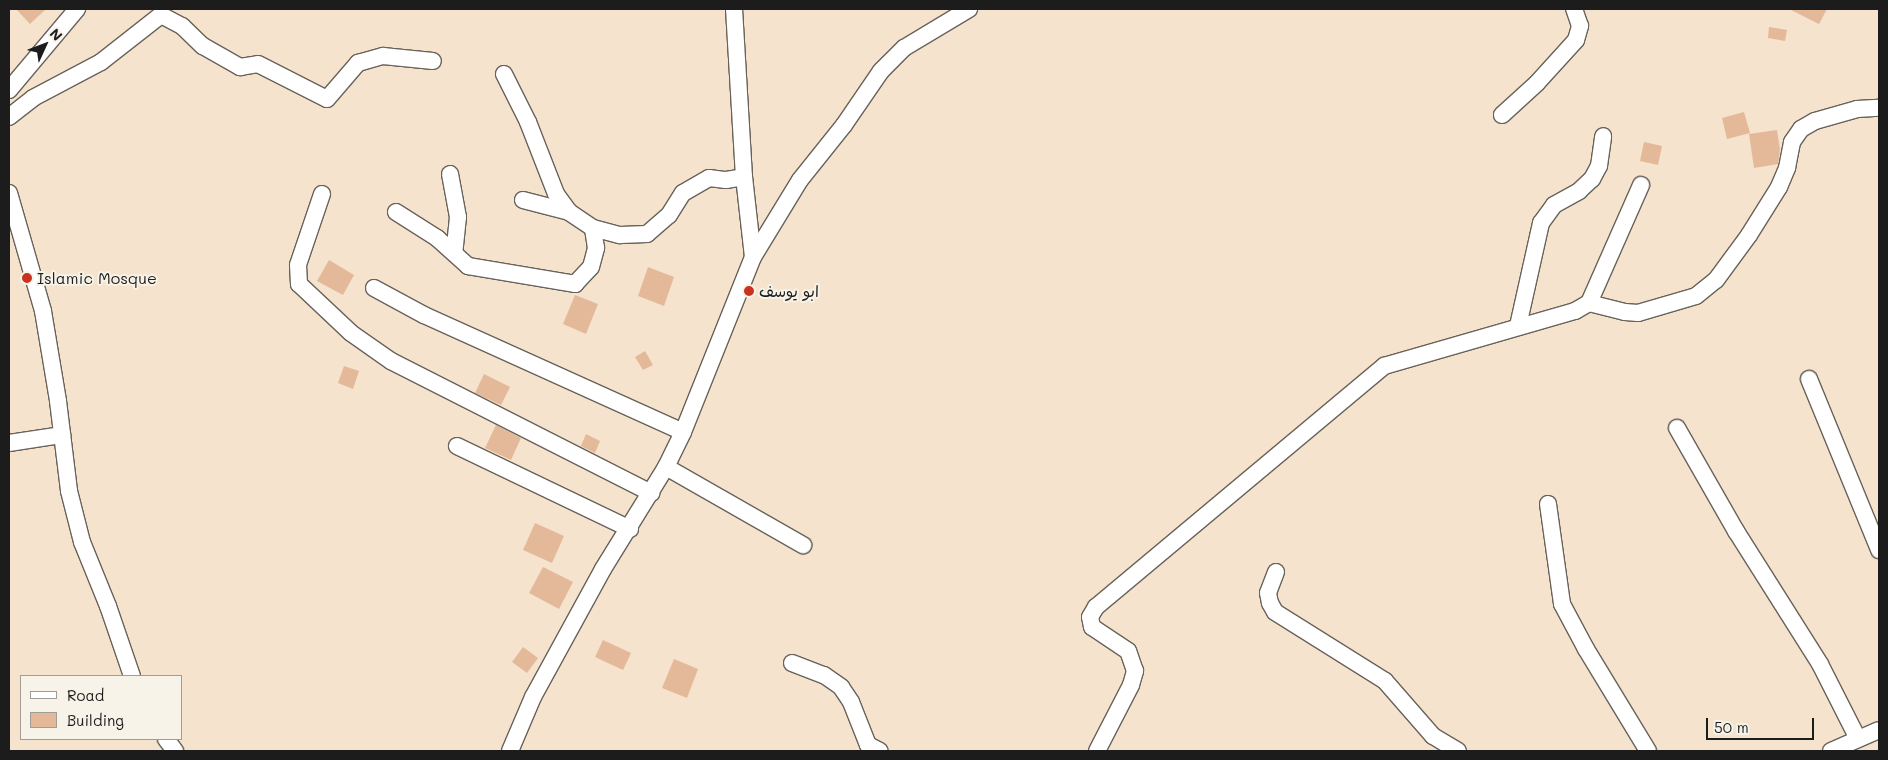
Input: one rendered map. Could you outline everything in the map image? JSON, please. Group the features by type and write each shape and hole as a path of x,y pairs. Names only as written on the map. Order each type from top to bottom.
{"street":[{"path":"9,90 77,9"},
{"path":"734,9 744,177 752,257"},
{"path":"510,751 533,697 603,569 630,529 666,467 682,432 752,257 800,180 844,125 881,71 904,48 969,9"},
{"path":"1502,115 1537,82 1576,40 1580,26 1574,9"},
{"path":"9,117 33,98 101,62 161,15 182,26 203,46 240,67 258,64 327,99 358,63 383,56 433,61"},
{"path":"504,74 528,122 556,194 569,212"},
{"path":"1589,303 1625,312 1638,313 1696,296 1716,280 1749,235 1779,187 1792,142 1801,129 1815,121 1857,109 1879,108"},
{"path":"1518,326 1541,224 1554,205 1579,191 1592,179 1599,166 1603,136"},
{"path":"450,174 458,217 454,253"},
{"path":"523,200 569,212 594,228 620,235 648,234 669,215 683,193 708,178 726,180 744,177"},
{"path":"1097,751 1131,685 1135,670 1128,651 1092,627 1090,617 1096,607 1384,366 1575,311 1589,303 1641,185"},
{"path":"322,194 298,265 299,284 351,333 391,361 651,493"},
{"path":"10,202 43,311 69,491 82,542 108,606 132,675"},
{"path":"396,212 437,238 468,266 575,284 591,267 596,248 594,228"},
{"path":"374,288 424,315 682,432"},
{"path":"1809,379 1879,550"},
{"path":"1677,428 1736,531 1820,664 1858,739"},
{"path":"9,443 62,435"},
{"path":"457,446 630,529"},
{"path":"666,467 803,545"},
{"path":"1548,504 1562,604 1586,649 1648,751"},
{"path":"1276,572 1268,593 1270,603 1275,612 1386,681 1433,736 1458,751"},
{"path":"792,663 824,675 841,687 851,702 868,745 880,751"},
{"path":"1831,751 1879,730"},
{"path":"167,740 175,751"}],"building":[{"path":"16,9 46,9 30,24"},
{"path":"1789,9 1827,9 1819,24"},
{"path":"1769,27 1787,30 1785,41 1768,38"},
{"path":"1744,112 1750,133 1727,139 1722,118"},
{"path":"1777,130 1780,150 1778,164 1754,168 1749,134"},
{"path":"1644,142 1662,146 1658,165 1640,161"},
{"path":"329,260 354,275 343,295 317,281"},
{"path":"648,267 674,277 664,306 638,296"},
{"path":"575,295 598,304 586,334 563,324"},
{"path":"645,351 653,365 643,370 635,357"},
{"path":"344,366 359,371 353,389 338,383"},
{"path":"484,374 510,387 501,405 475,393"},
{"path":"496,425 521,438 511,460 485,448"},
{"path":"586,434 600,441 595,453 581,446"},
{"path":"535,523 564,536 552,563 523,550"},
{"path":"543,567 573,582 559,609 529,593"},
{"path":"603,640 631,653 623,670 595,657"},
{"path":"523,647 538,658 527,673 512,662"},
{"path":"674,659 698,669 687,698 662,688"}],"place":[{"name":"Islamic Mosque","path":"27,278"},
{"name":"ابو يوسف","path":"749,291"}]}
